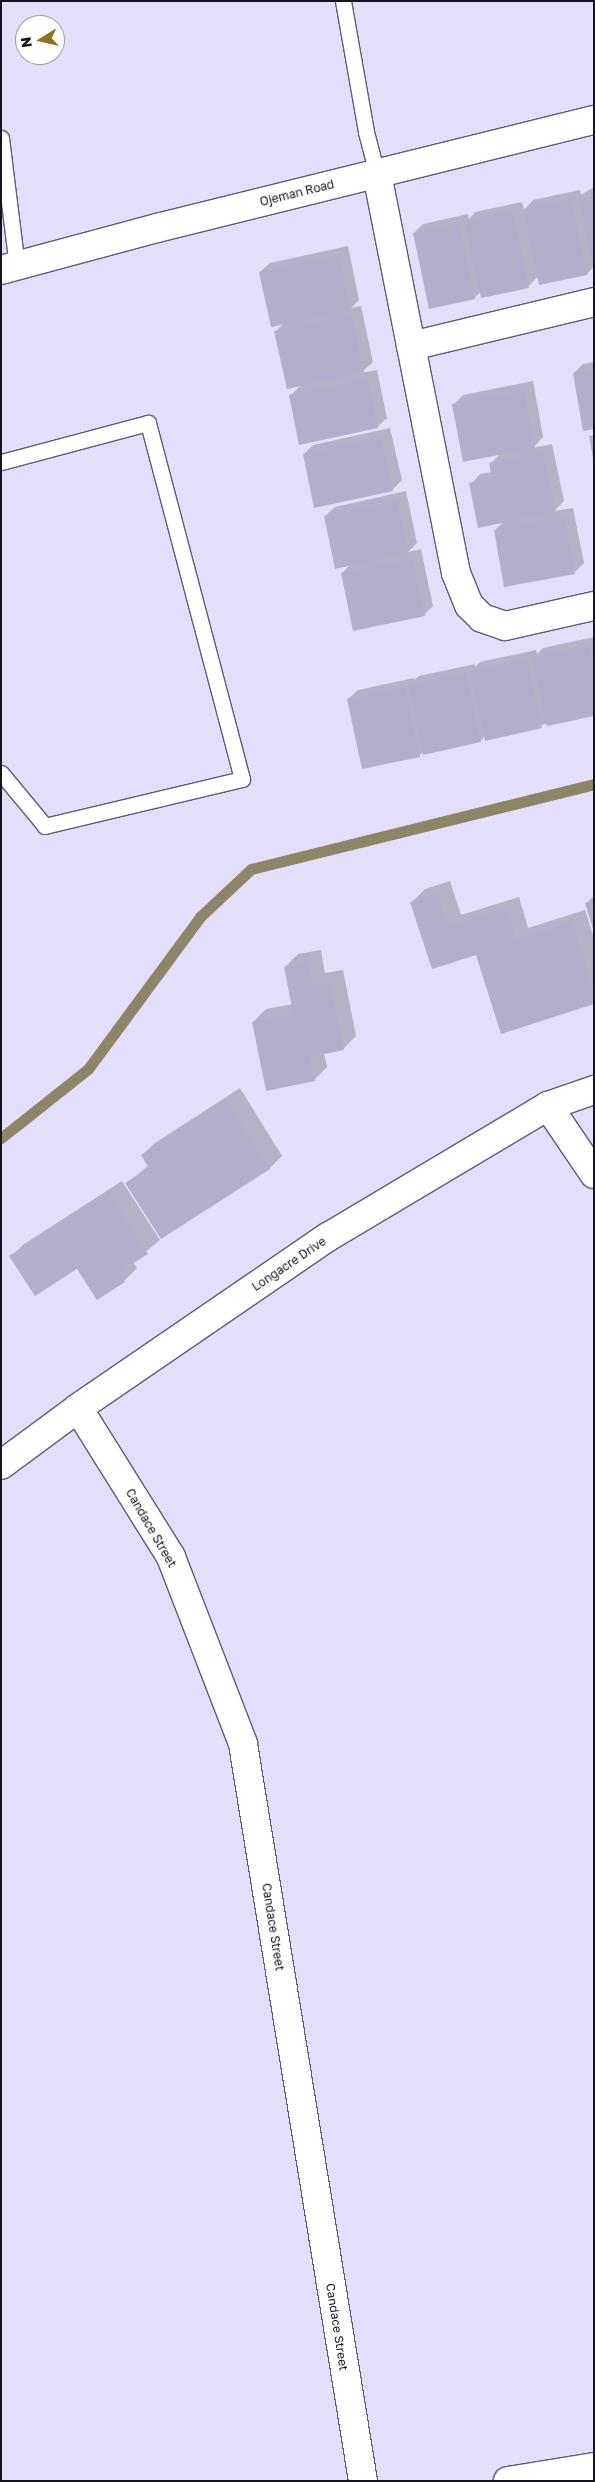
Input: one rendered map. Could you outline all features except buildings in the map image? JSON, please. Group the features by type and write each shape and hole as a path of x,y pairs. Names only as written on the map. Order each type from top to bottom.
{"street":[{"name":"Ojeman Road","path":"9,268 594,120"},
{"path":"377,174 456,573 469,605 482,618 505,626 594,606"},
{"path":"411,346 594,302"},
{"name":"Longacre Drive","path":"1,1465 78,1408 328,1237 548,1106 594,1090"},
{"path":"548,1106 594,1174"},
{"name":"Candace Street","path":"78,1408 171,1557 243,1744 362,2481"},
{"path":"508,2481 594,2467"}],"lane":[{"path":"344,1 366,132 377,174"},
{"path":"1,138 9,268"},
{"path":"1,462 148,423 242,779 45,826 1,773"}],"waterway":[{"path":"1,1138 88,1069 201,916 251,869 594,784"}]}
